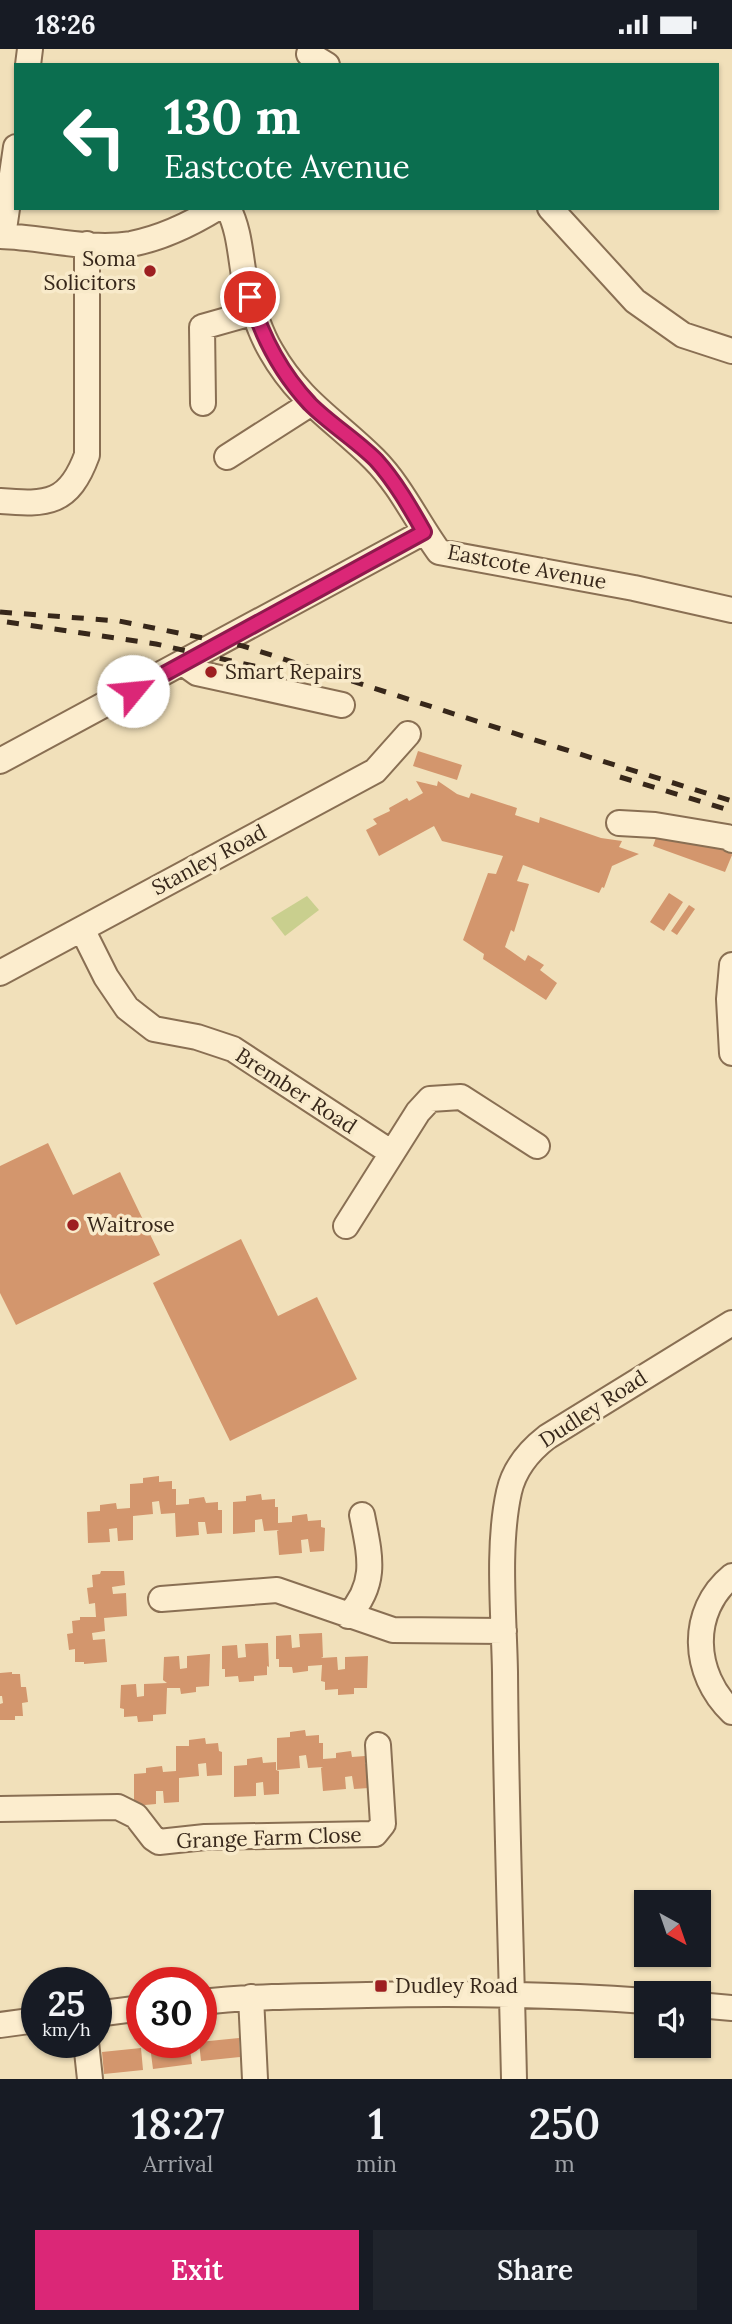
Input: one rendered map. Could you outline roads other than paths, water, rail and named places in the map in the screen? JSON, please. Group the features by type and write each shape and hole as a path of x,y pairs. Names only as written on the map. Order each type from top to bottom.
{"street":[{"path":"14,160 2,236 87,244 131,244 186,227 214,210"},
{"name":"Eastcote Avenue","path":"229,210 236,224 245,281 255,312 270,349 289,380 310,404 376,460 439,552 634,588 732,610"},
{"path":"552,210 635,301 683,335 732,351"},
{"path":"0,501 34,504 59,497 79,478 87,455 87,244"},
{"path":"203,403 202,327 255,312"},
{"path":"227,457 310,404"},
{"path":"0,761 424,532"},
{"path":"183,663 197,673 342,705"},
{"name":"Stanley Road","path":"0,973 374,771 408,734"},
{"path":"619,823 690,829 732,840"},
{"name":"Brember Road","path":"82,929 106,978 127,1008 154,1029 197,1037 233,1049 392,1153"},
{"path":"732,965 729,999 732,1053"},
{"path":"346,1226 418,1112 430,1099 461,1097 537,1146"},
{"name":"Dudley Road","path":"514,2079 503,1548 509,1489 525,1458 547,1437 732,1323"},
{"path":"348,1616 361,1601 367,1586 368,1547 362,1515"},
{"path":"732,1576 720,1586 709,1603 702,1618 700,1637 704,1668 732,1712"},
{"path":"161,1599 277,1590 393,1630 504,1631"},
{"name":"Grange Farm Close","path":"0,1809 117,1807 136,1816 159,1842 205,1837 375,1834 383,1824 378,1745"},
{"path":"217,2000 251,1997 513,1995 634,2000"},
{"path":"251,1997 255,2079"},
{"path":"711,2006 732,2008"},
{"path":"0,2025 21,2022"},
{"path":"88,2058 90,2079"}],"railway":[{"path":"0,612 119,621 243,646 732,801"},
{"path":"7,622 156,644 320,681"},
{"path":"620,777 732,811"}],"place":[{"name":"Soma Solicitors","path":"150,271"},
{"name":"Smart Repairs","path":"211,672"},
{"name":"Waitrose","path":"73,1225"},
{"name":"Dudley Road","path":"381,1986"}]}
